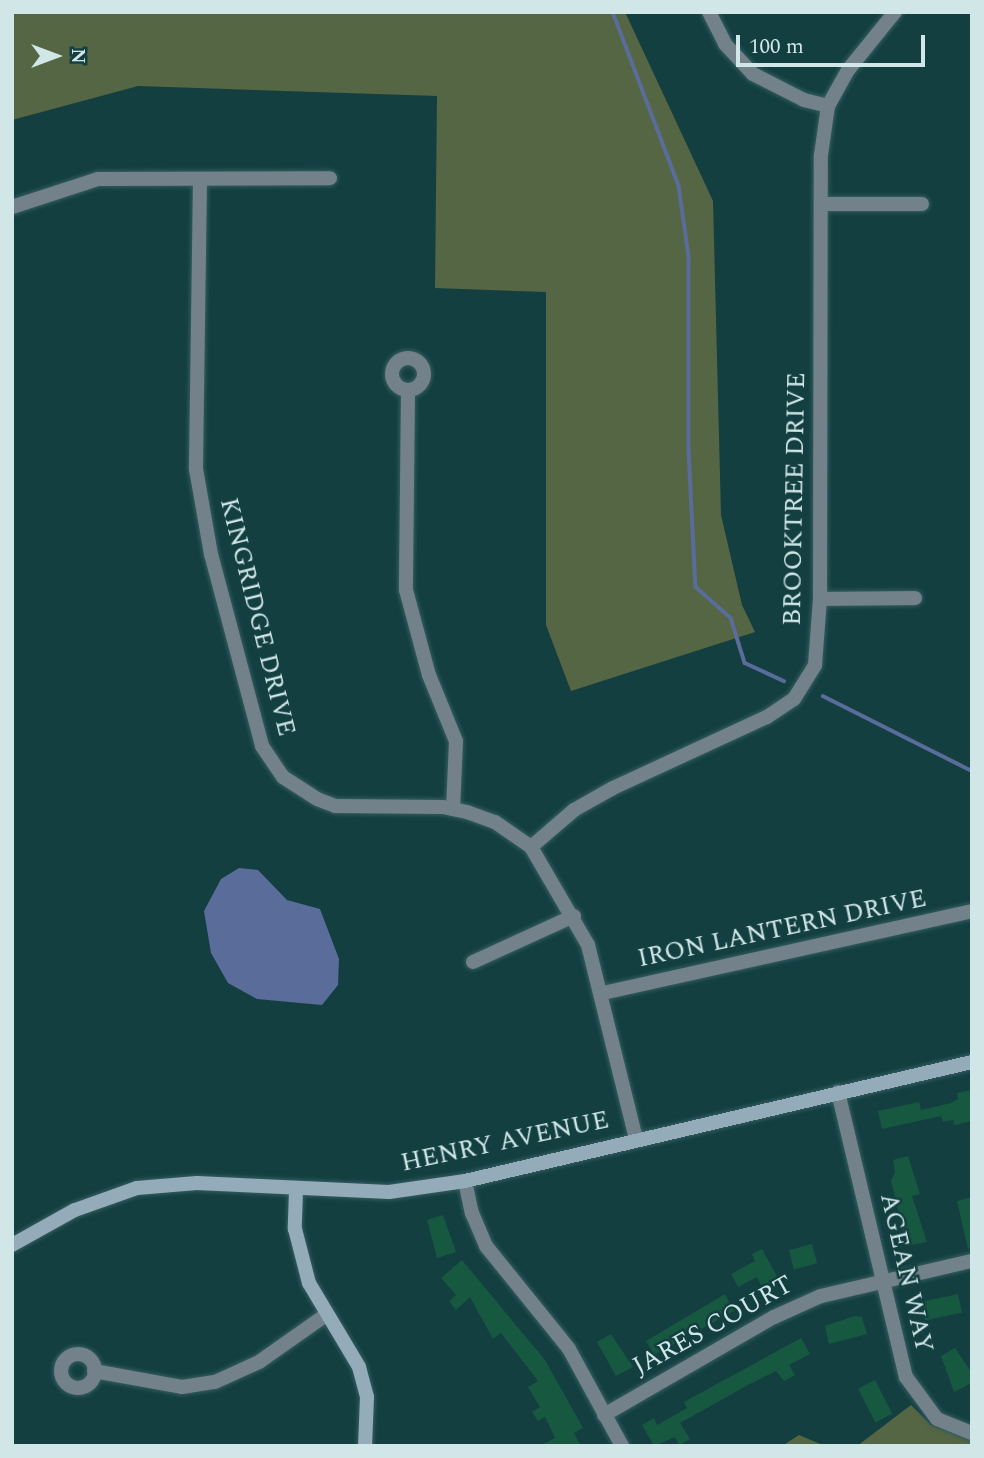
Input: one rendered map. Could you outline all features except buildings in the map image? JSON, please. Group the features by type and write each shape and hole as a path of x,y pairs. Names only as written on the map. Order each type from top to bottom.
{"street":[{"path":"709,12 725,44 753,74 804,100 828,106"},
{"name":"BROOKTREE DRIVE","path":"531,847 574,810 613,788 767,717 794,699 815,665 820,599 821,155 828,106 848,71 895,12"},
{"path":"12,207 98,178 330,178"},
{"name":"KINGRIDGE DRIVE","path":"200,179 196,469 211,554 262,746 283,776 335,806 453,809 495,822 531,847 589,945 603,993 636,1139"},
{"path":"822,204 922,204"},
{"path":"408,390 406,590 411,621 456,741 453,809"},
{"path":"820,599 915,598"},
{"name":"IRON LANTERN DRIVE","path":"603,993 972,911"},
{"path":"473,962 573,916"},
{"name":"HENRY AVENUE","path":"12,1245 75,1210 137,1188 197,1183 296,1191 389,1192 465,1181 972,1062"},
{"name":"AGEAN WAY","path":"838,1092 897,1346 915,1395 937,1419 972,1433"},
{"path":"465,1181 472,1213 486,1246 569,1349 622,1446"},
{"path":"296,1191 295,1228 309,1283 359,1367 367,1397 365,1446"},
{"name":"JARES COURT","path":"604,1415 774,1317 821,1296 972,1261"},
{"path":"94,1371 182,1387 215,1382 259,1362 327,1314"}],"green space":[{"path":"12,12 625,12 713,201 721,515 742,605 755,632 571,691 546,625 546,292 435,288 437,96 138,86 12,120"},
{"path":"911,1405 931,1425 972,1440 972,1446 857,1446"},
{"path":"799,1435 825,1446 782,1446"}],"water":[{"path":"239,868 258,870 287,900 320,909 339,959 338,985 322,1005 257,999 228,983 211,953 204,911 221,879"}],"waterway":[{"path":"613,12 679,186 689,257 689,451 696,587 731,618 745,663 784,681"},
{"path":"823,696 972,771"}]}
